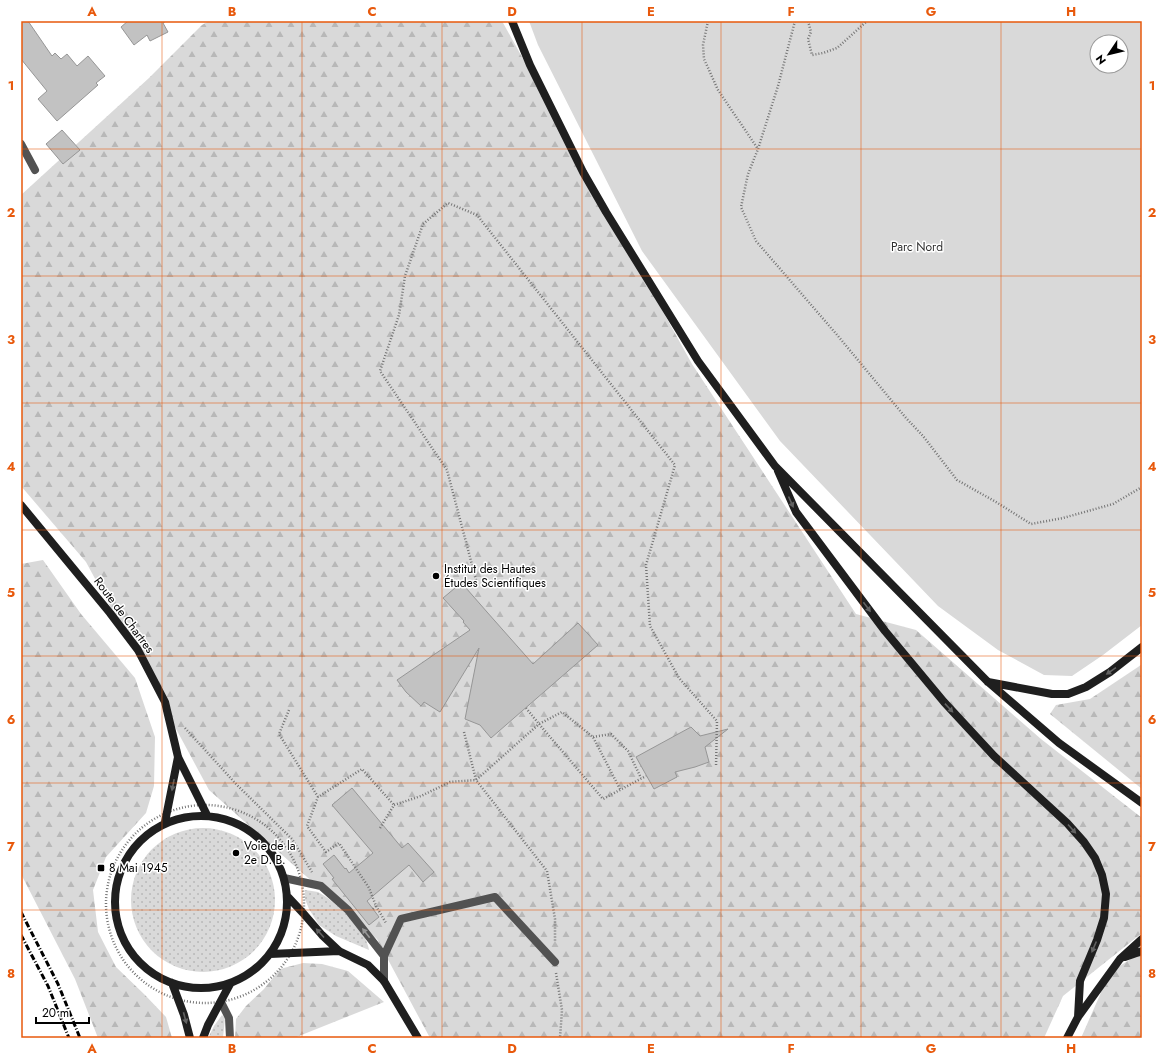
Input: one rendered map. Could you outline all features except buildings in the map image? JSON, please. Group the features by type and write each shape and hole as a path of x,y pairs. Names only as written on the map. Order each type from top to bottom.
{"main road":[{"path":"512,21 530,65 583,172 606,212 698,361 776,466 987,681 1059,743 1142,803"},
{"path":"776,466 796,512 885,631 949,708 994,756 1067,823 1084,842 1095,858 1102,875 1106,894 1104,918 1097,940 1080,981 1078,1017"},
{"name":"Route de Chartres","path":"21,505 110,613 138,650 165,702 178,757 207,815"},
{"path":"987,681 1052,694 1068,694 1086,687 1110,672 1142,647"},
{"name":"Route de Chartres","path":"165,822 178,757"},
{"path":"207,815 232,821 256,834 273,854 284,878 288,897 286,917 280,937 270,954 252,972 230,984 201,988 172,983 151,973 134,958 122,938 115,916 114,894 119,871 130,851 146,834 165,822 185,816 207,815"},
{"path":"288,897 322,935 339,951 368,965 384,980 418,1038"},
{"path":"1067,1038 1078,1017 1120,959 1142,939"},
{"path":"270,954 339,951"},
{"path":"1120,959 1142,951"},
{"path":"172,983 184,1015 190,1038"},
{"path":"203,1038 208,1025 230,984"}],"street":[{"path":"21,144 35,170"},
{"path":"284,878 322,886 348,910 384,956"},
{"path":"384,980 384,956 401,919 495,897 554,962"},
{"path":"220,1002 229,1018 230,1038"}],"path":[{"path":"708,21 703,45 704,59 718,90 758,149"},
{"path":"795,21 778,86 758,149 748,174 741,207 756,241 838,336 957,480 1031,524 1062,518 1114,504 1142,487"},
{"path":"808,21 811,32 808,39 812,55 837,48 867,21"},
{"path":"476,580 447,470 380,371 399,315 405,276 423,224 448,203 477,216 675,465 646,565 650,626 679,678 717,721 716,767"},
{"path":"526,708 603,799 646,776"},
{"path":"289,710 279,734 318,797"},
{"path":"380,828 394,805 421,796 450,782 476,780 539,724 562,712 593,737 620,790"},
{"path":"464,732 476,780 547,872 555,918 554,962 562,1010 560,1038"},
{"path":"593,737 611,734 628,751 641,778"},
{"path":"373,908 376,906 369,888 339,843 326,852 308,826 318,797 362,769 394,805"},
{"path":"202,805 224,807 240,811 254,818 280,839 297,867 304,899 300,932 291,953 276,974 250,993 220,1002 202,1003 170,997 155,990 130,969 120,956 113,941 108,925 106,893 115,862 123,847 146,824 160,815 175,809 202,805"}],"green space":[{"name":"Institut des Hautes Études Scientifiques","path":"209,21 502,21 692,364 856,614 916,630 1041,739 1142,818 1142,933 1063,996 1044,1038 430,1038 377,939 209,790 86,562 21,486 21,195 149,78 202,25"},
{"name":"Parc Nord","path":"529,21 1142,21 1142,625 1103,655 1072,676 1044,675 998,650 938,606 780,441 642,251 538,45"},
{"path":"43,560 81,614 135,678 155,737 154,786 146,813 106,857 93,890 98,932 116,967 166,1017 172,1038 98,1038 75,979 21,874 21,564"},
{"path":"1142,664 1142,789 1050,714 1056,705 1090,699"},
{"path":"196,828 210,828 237,836 249,844 259,854 270,872 274,886 274,914 270,928 259,946 249,956 231,967 210,972 196,972 169,964 157,956 147,946 136,928 131,907 131,893 139,866 147,854 157,844 175,833"},
{"path":"305,890 318,892 341,909 363,934 369,950 336,936 319,925 309,909 305,899"},
{"path":"1142,952 1142,1038 1081,1038 1110,972"},
{"path":"303,963 322,964 348,971 384,1002 294,1038 235,1038 236,1019 246,1006 264,989 280,969"},
{"path":"222,1015 225,1018 223,1038 208,1038 214,1026"}],"railway":[{"path":"21,912 58,984 80,1038"},
{"path":"21,935 48,986 69,1038"}],"place":[{"name":"Institut des Hautes Études Scientifiques","path":"436,576"},
{"name":"Voie de la 2e D. B.","path":"236,853"},
{"name":"8 Mai 1945","path":"101,868"}]}
